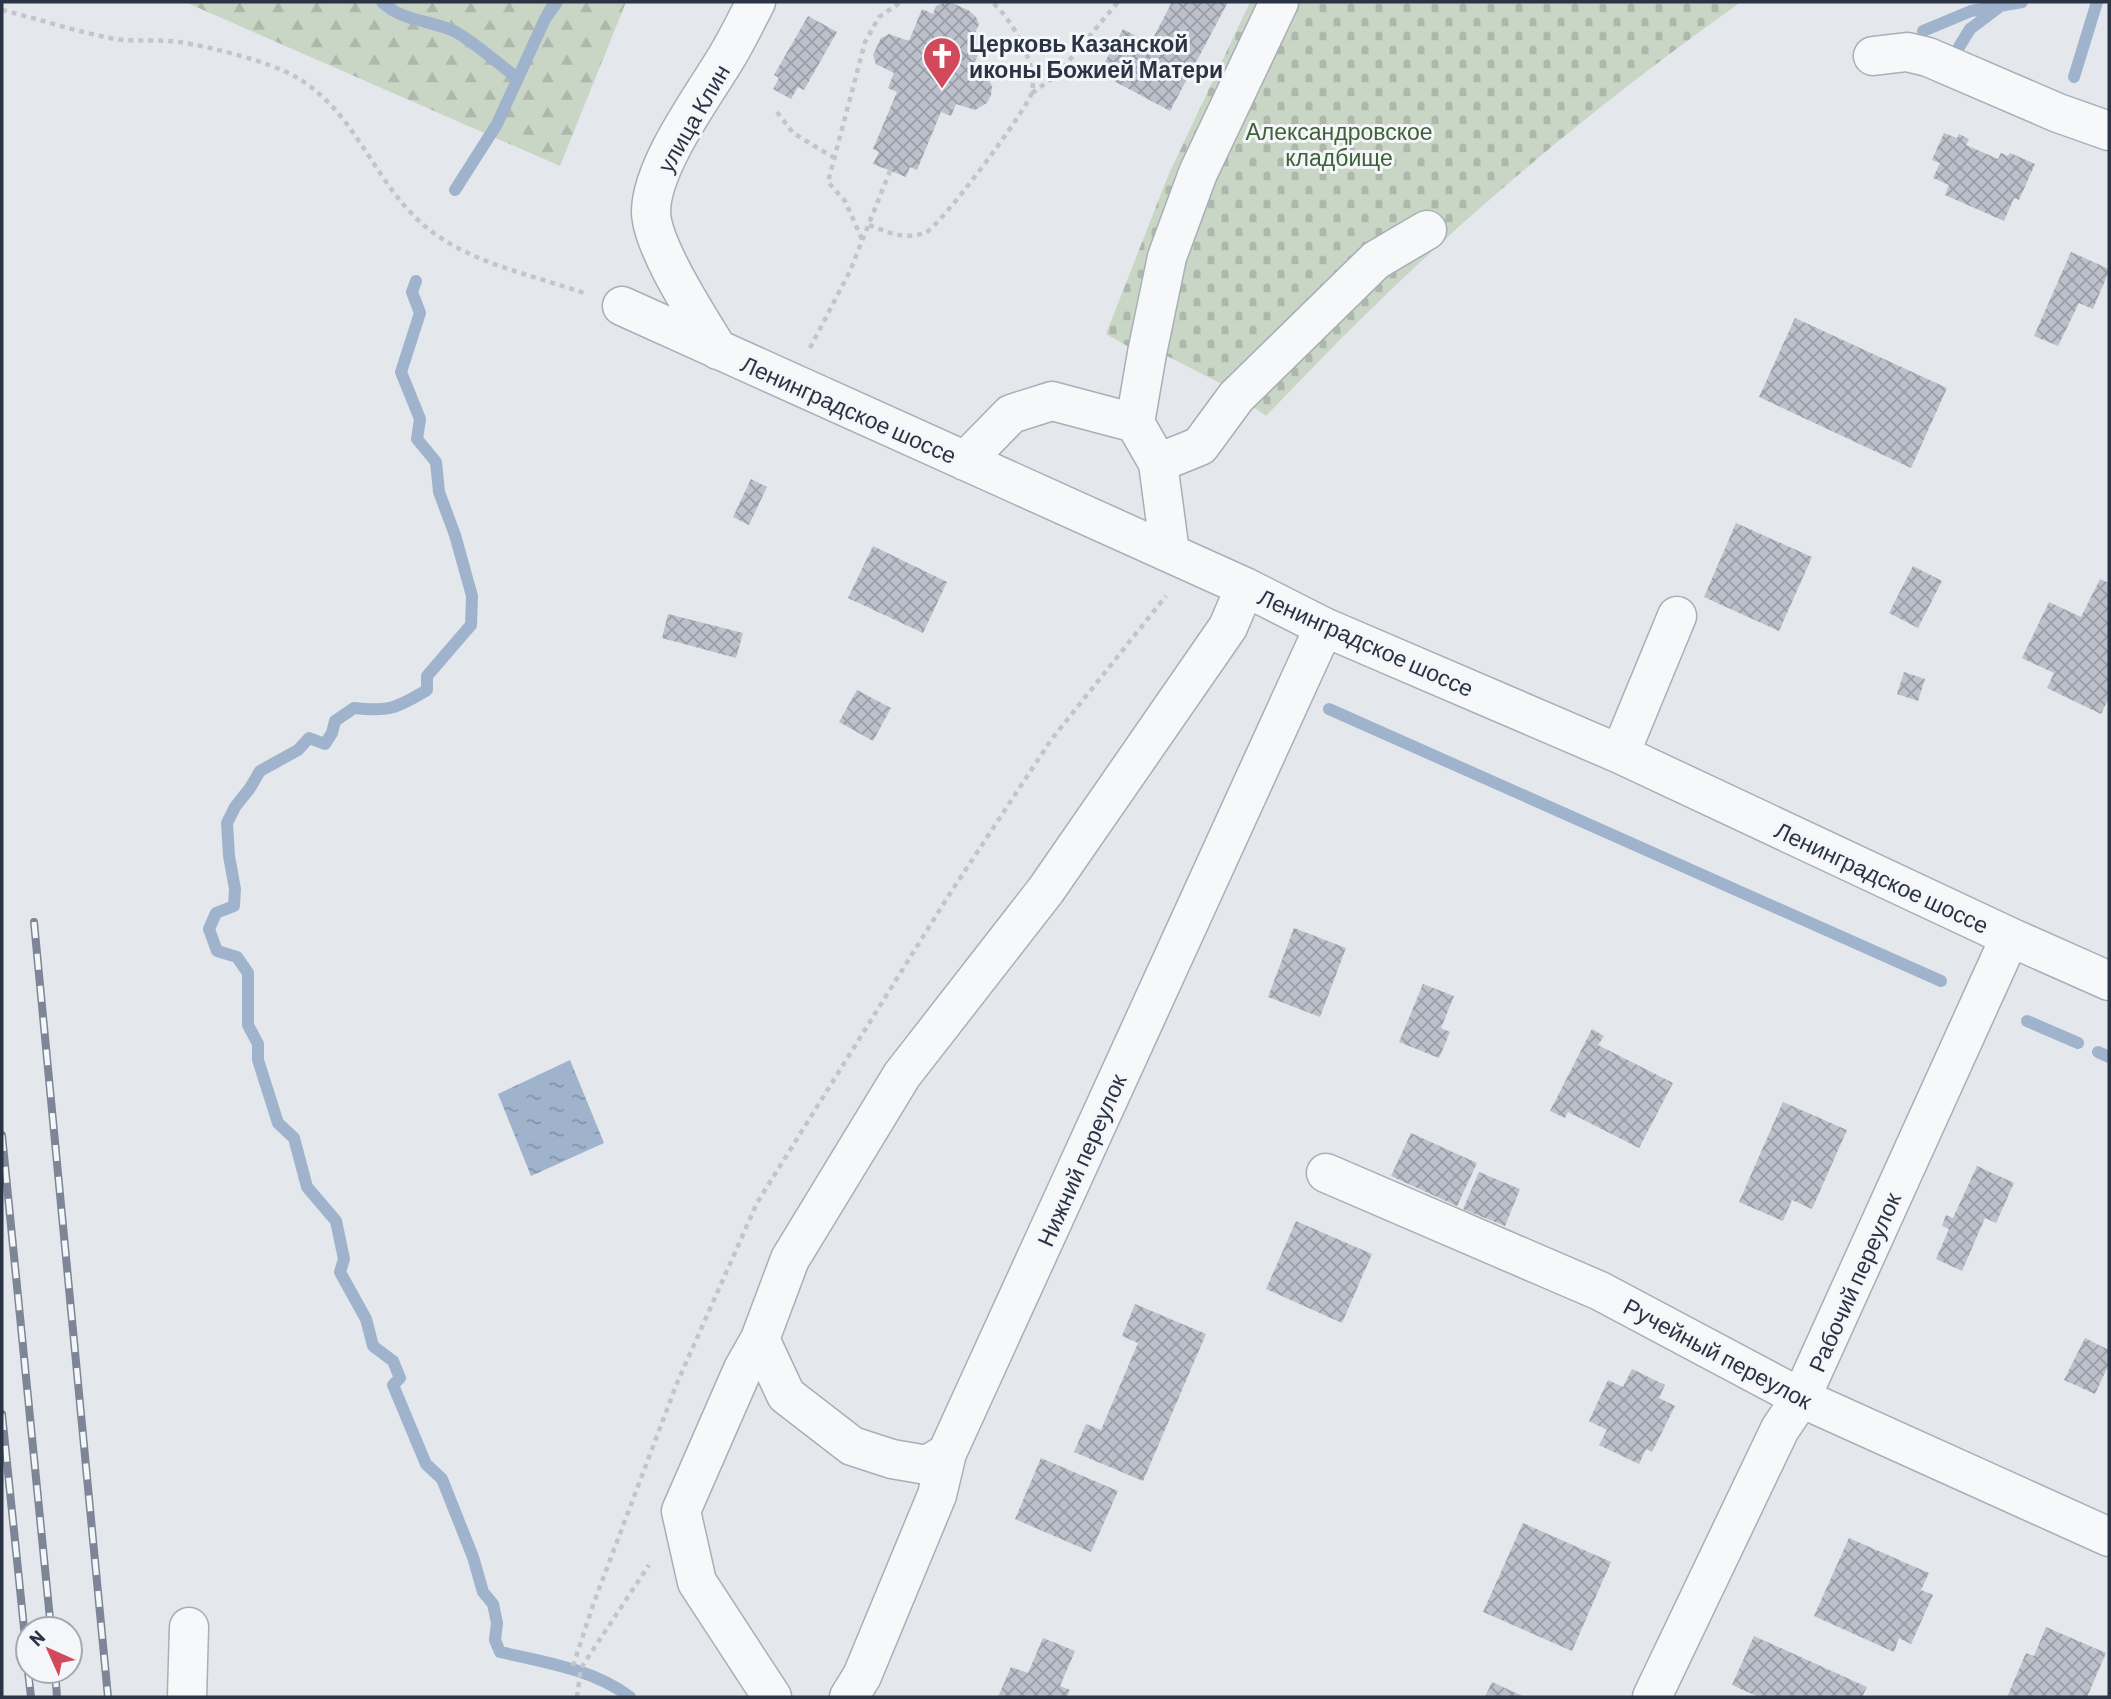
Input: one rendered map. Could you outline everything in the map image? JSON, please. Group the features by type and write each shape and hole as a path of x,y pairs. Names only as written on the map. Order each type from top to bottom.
{"street":[{"name":"улица Клин","path":"718,350 677,280 651,213 655,184 671,149 731,51 756,2"},
{"path":"1170,553 1158,463 1135,423 1167,257 1198,173 1279,2"},
{"path":"1873,56 1907,52 1928,57 2058,113 2109,131"},
{"path":"1158,463 1200,446 1237,397 1376,260 1427,230"},
{"name":"Ленинградское шоссе","path":"622,306 1245,587 1324,627 1620,754 2109,981"},
{"path":"965,461 1011,414 1052,401 1135,423"},
{"path":"772,1697 697,1583 681,1511 743,1369 760,1339 790,1259 902,1075 1045,890 1228,627 1245,587"},
{"path":"1620,754 1677,617"},
{"name":"Нижний переулок","path":"849,1697 862,1676 937,1494 947,1453 1324,627"},
{"name":"Рабочий переулок","path":"1652,1697 1780,1429 1801,1398 2010,937"},
{"name":"Ручейный переулок","path":"1326,1173 1600,1291 1801,1398 2109,1537"},
{"path":"760,1339 786,1395 852,1446 892,1459 927,1465 947,1453"},
{"path":"187,1697 189,1627"}],"path":[{"path":"862,239 845,201 828,182 865,42 879,17 901,2"},
{"path":"992,2 1003,11 1032,66 1032,93"},
{"path":"869,225 902,237 929,232 988,159 1032,93 1057,75 1118,2"},
{"path":"2,10 116,39 179,42 251,60 295,77 332,104 392,189 415,217 441,238 472,256 622,306"},
{"path":"777,112 793,133 836,159"},
{"path":"793,383 850,271 890,171"},
{"path":"577,1697 581,1668 681,1511"}],"green space":[{"path":"185,2 626,2 560,166"},
{"name":"Александровское кладбище","path":"1250,2 1741,2 1594,112 1455,230 1366,314 1266,416 1220,383 1163,354 1136,351 1106,334 1168,176"}],"water":[{"path":"570,1060 604,1143 531,1176 498,1094"}],"building":[{"path":"1172,2 1228,2 1170,111 1099,73 1123,29 1150,44"},
{"name":"Церковь Казанской иконы Божией Матери","path":"952,3 976,17 979,24 975,33 986,37 972,68 989,79 991,95 987,103 975,110 956,104 951,116 941,112 917,170 910,167 906,177 873,164 879,152 873,149 897,92 888,88 894,73 876,64 873,55 881,38 889,34 909,41 922,9 933,14 936,6"},
{"path":"808,16 837,32 804,90 798,87 791,99 773,89 779,78 774,75"},
{"path":"1944,133 1957,138 1959,134 1969,139 1966,145 1998,159 2001,153 2008,156 2010,153 2035,164 2019,200 2014,198 2004,221 1945,195 1949,185 1933,178 1940,163 1932,160"},
{"path":"2071,252 2109,271 2093,309 2079,303 2058,346 2034,336"},
{"path":"1795,318 1947,388 1911,468 1759,397"},
{"path":"751,479 767,487 749,525 733,517"},
{"path":"1736,523 1812,557 1779,631 1704,597"},
{"path":"873,546 947,582 923,633 848,598"},
{"path":"1913,566 1942,581 1918,628 1889,613"},
{"path":"2100,579 2109,583 2109,698 2101,714 2047,688 2054,673 2022,658 2049,602 2081,617"},
{"path":"668,614 743,633 736,658 662,638"},
{"path":"1904,672 1925,679 1918,701 1897,694"},
{"path":"857,690 891,708 873,741 839,722"},
{"path":"1294,928 1346,948 1320,1017 1268,997"},
{"path":"1423,984 1454,996 1441,1028 1450,1032 1439,1058 1399,1042"},
{"path":"1592,1029 1604,1036 1598,1045 1673,1083 1639,1148 1568,1112 1565,1118 1550,1111"},
{"path":"1783,1102 1847,1130 1812,1209 1792,1200 1783,1221 1739,1202"},
{"path":"1411,1133 1477,1163 1457,1206 1391,1176"},
{"path":"1977,1166 2014,1183 1996,1223 1985,1218 1962,1271 1936,1259 1949,1229 1942,1226 1946,1215 1953,1218"},
{"path":"1479,1172 1520,1189 1505,1226 1463,1209"},
{"path":"1296,1221 1372,1254 1342,1323 1266,1289"},
{"path":"1135,1304 1206,1334 1143,1481 1074,1452 1086,1424 1101,1430 1138,1343 1122,1336"},
{"path":"2085,1338 2109,1350 2109,1364 2095,1394 2064,1380"},
{"path":"1632,1369 1665,1385 1659,1398 1675,1406 1652,1452 1646,1449 1639,1464 1599,1445 1607,1430 1589,1421 1608,1380 1623,1387"},
{"path":"1041,1458 1118,1491 1091,1552 1015,1519"},
{"path":"1523,1523 1611,1562 1572,1651 1483,1612"},
{"path":"1849,1538 1929,1573 1921,1590 1933,1595 1911,1644 1899,1638 1894,1652 1814,1616"},
{"path":"2046,1627 2106,1653 2087,1697 2007,1697 2026,1653 2034,1656"},
{"path":"1754,1636 1867,1687 1862,1697 1759,1697 1732,1685"},
{"path":"1043,1638 1075,1651 1060,1686 1070,1690 1067,1697 998,1697 1011,1667 1028,1673"},
{"path":"1492,1682 1525,1697 1485,1697"}],"waterway":[{"path":"382,2 407,17 454,31 517,78"},
{"path":"455,190 497,124 545,19 557,2"},
{"path":"1923,31 1971,11 2022,2"},
{"path":"2074,77 2097,2"},
{"path":"1959,47 1970,29 1998,8"},
{"path":"416,281 412,292 420,313 401,372 420,419 417,439 436,462 439,492 455,535 472,596 471,625 427,676 427,690 408,701 385,709 354,708 335,721 325,744 309,738 298,750 260,771 227,823 235,889 234,906 216,913 209,929 217,951 237,957 248,973 248,1025 258,1044 258,1060 278,1123 294,1138 307,1187 336,1221 344,1259 340,1272 366,1319 373,1346 393,1361 400,1378 393,1385 426,1464 442,1479 473,1557 483,1592 493,1604 497,1623 495,1640 500,1652 584,1673 616,1687 630,1697"},
{"path":"1329,709 1941,981"},
{"path":"2027,1021 2078,1043"},
{"path":"2098,1052 2109,1057"}],"railway":[{"path":"34,922 108,1697"},
{"path":"2,1135 50,1615"},
{"path":"2,1414 23,1615"},
{"path":"30,1685 31,1697"},
{"path":"56,1685 57,1697"}],"place":[{"name":"Церковь Казанской иконы Божией Матери","path":"942,90"}]}
